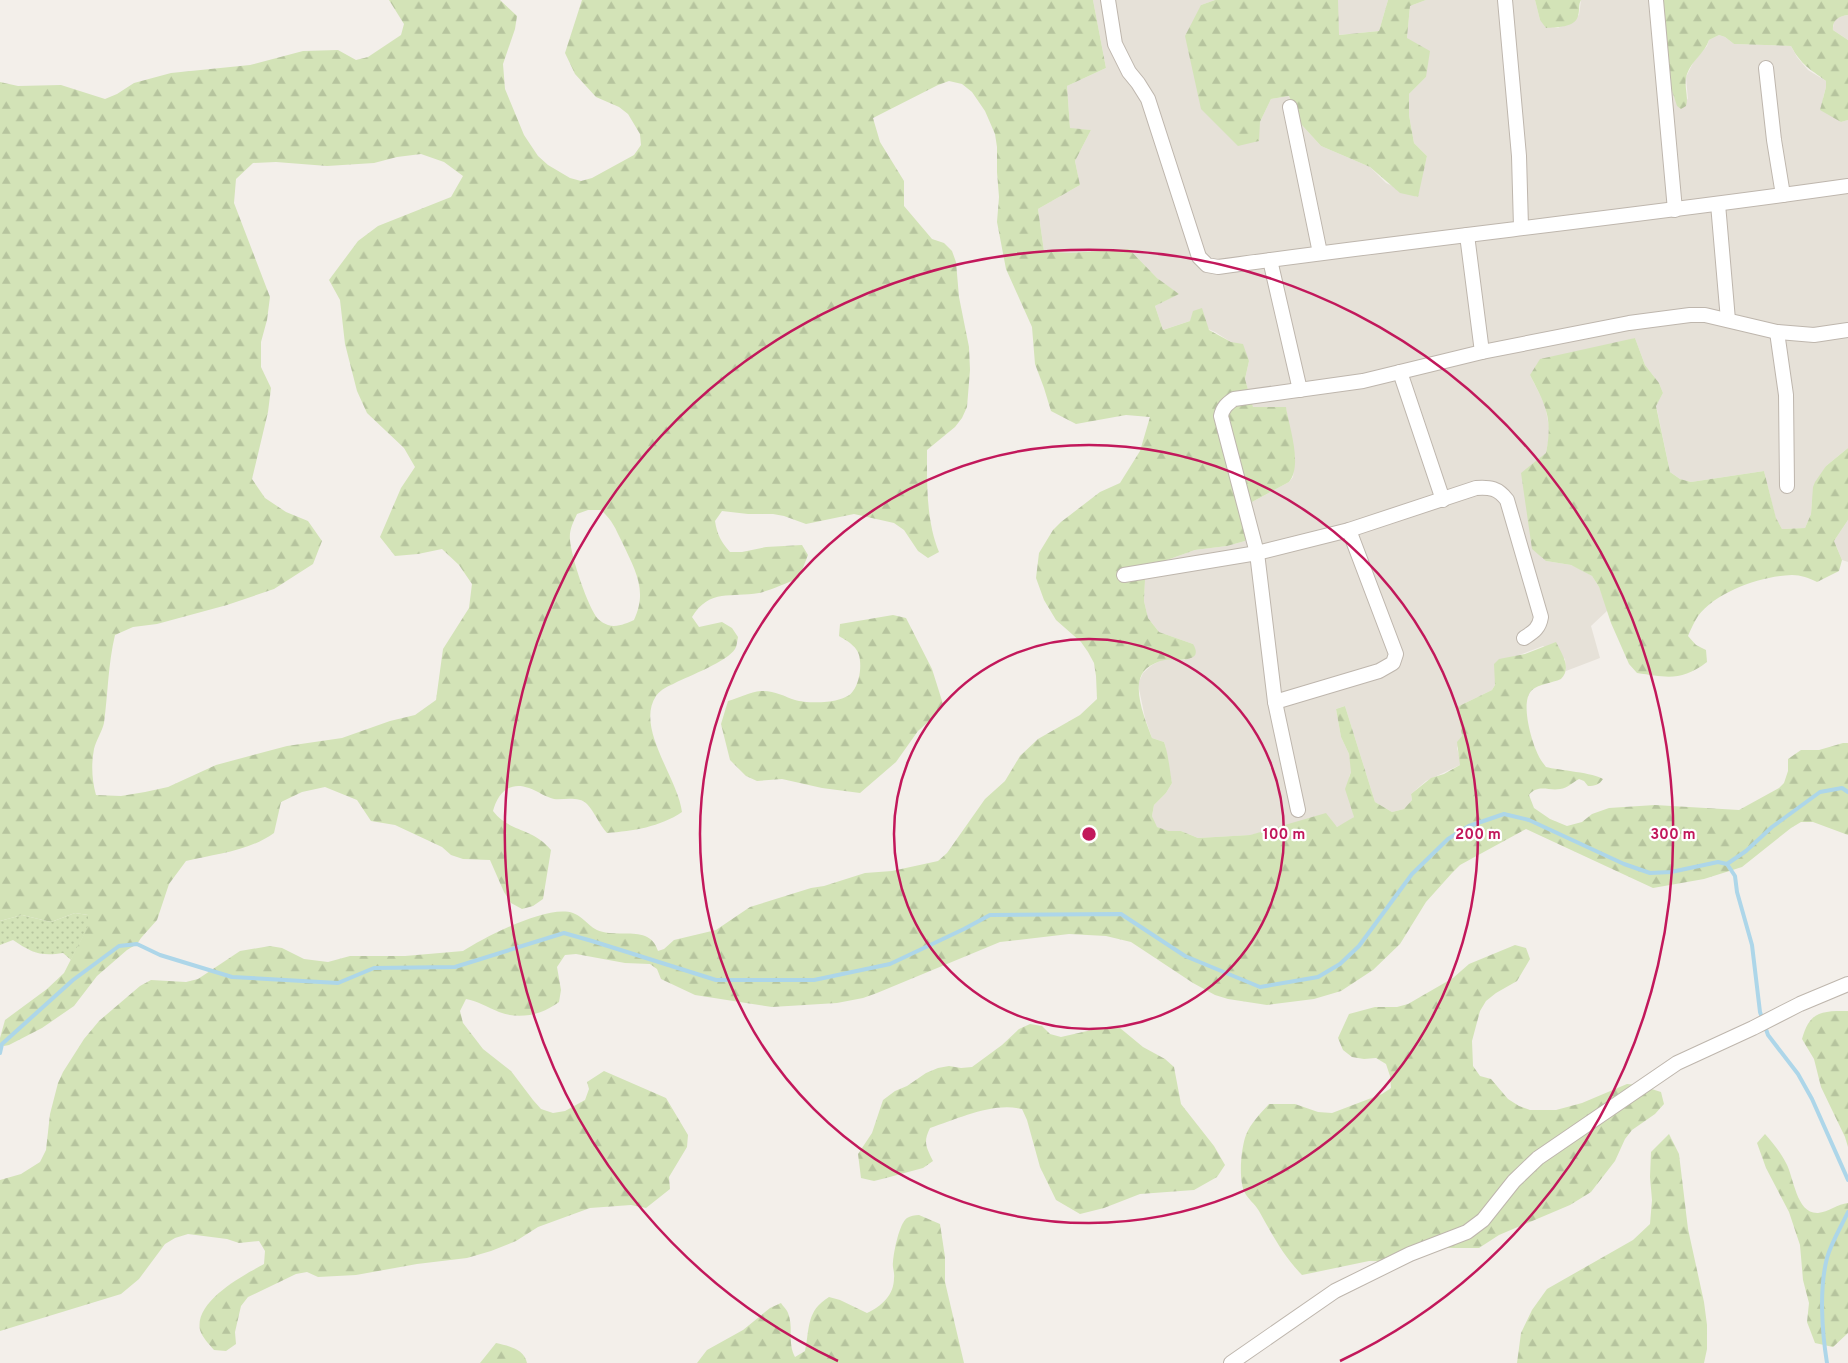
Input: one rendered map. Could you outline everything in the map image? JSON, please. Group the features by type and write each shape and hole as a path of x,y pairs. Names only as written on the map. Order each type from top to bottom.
{"street":[{"path":"1108,0 1115,44 1129,72 1148,99 1198,257 1207,265 1218,266 1270,260 1520,227 1675,210 1848,186"},
{"path":"1505,0 1520,156 1520,227"},
{"path":"1656,0 1675,210"},
{"path":"1766,68 1774,140 1783,195"},
{"path":"1290,107 1320,253"},
{"path":"1718,204 1728,320"},
{"path":"1467,235 1482,352"},
{"path":"1270,260 1300,390"},
{"path":"1298,810 1275,702 1257,553 1221,416 1222,409 1227,404 1234,399 1363,381 1482,352 1629,323 1690,315 1705,315 1777,332 1814,335 1848,330"},
{"path":"1777,332 1786,395 1787,486"},
{"path":"1400,372 1442,500"},
{"path":"1124,575 1257,553 1349,530 1476,488 1487,487 1496,489 1507,500 1542,617 1540,625 1535,631 1524,638"},
{"path":"1275,702 1379,671 1393,663 1396,654 1349,530"},
{"path":"1231,1363 1335,1291 1410,1254 1467,1232 1483,1220 1514,1181 1538,1158 1676,1063 1800,1004 1848,984"}],"shaded area":[{"path":"1093,0 1215,0 1201,5 1260,122 1271,99 1289,96 1300,123 1321,146 1370,167 1386,183 1417,197 1427,156 1414,143 1409,115 1409,94 1426,77 1407,38 1410,6 1426,0 1535,0 1540,20 1552,27 1558,28 1579,15 1581,0 1650,0 1649,5 1655,38 1688,100 1686,77 1694,61 1707,46 1709,40 1719,35 1734,44 1791,46 1808,70 1826,81 1823,98 1841,122 1848,120 1848,448 1826,466 1812,501 1811,514 1805,528 1782,529 1776,519 1764,471 1691,482 1680,479 1670,472 1656,405 1663,393 1659,383 1645,365 1635,338 1530,375 1545,405 1550,432 1546,453 1546,561 1571,565 1582,570 1592,576 1599,587 1608,610 1591,626 1600,658 1566,671 1565,659 1543,646 1495,664 1495,685 1492,690 1457,707 1462,736 1457,748 1460,765 1426,781 1411,794 1412,800 1404,809 1392,812 1375,802 1345,706 1336,709 1341,737 1349,754 1351,766 1349,777 1354,817 1349,821 1337,827 1332,823 1278,828 1251,835 1198,838 1181,831 1169,831 1156,827 1152,816 1154,805 1166,793 1172,783 1164,742 1152,738 1145,718 1138,684 1143,673 1152,665 1162,660 1185,660 1193,644 1159,632 1148,618 1144,601 1145,580 1153,565 1195,550 1227,546 1245,541 1252,502 1289,482 1293,477 1295,458 1286,408 1253,408 1245,379 1249,361 1231,342 1215,332 1190,321 1163,330 1155,306 1178,294 1157,278 1129,249 1069,253 1044,251 1038,209 1080,185 1075,161 1091,130 1070,129 1067,86 1106,68"},
{"path":"1338,0 1388,0 1379,31 1338,35"},
{"path":"1848,15 1848,40 1833,30 1833,28 1834,21 1838,17"},
{"path":"1848,520 1848,562 1842,560 1834,541"}],"green space":[{"path":"389,0 500,0 517,16 515,29 503,64 505,89 524,135 538,156 548,165 570,178 581,181 592,178 634,155 641,145 640,134 628,114 619,107 596,97 575,74 565,53 582,0 1093,0 1106,68 1067,86 1070,128 1091,130 1075,161 1080,185 1038,209 1044,251 1069,253 1129,249 1157,278 1179,294 1155,306 1163,330 1190,321 1193,311 1202,308 1209,330 1231,342 1243,344 1249,361 1245,379 1253,407 1286,407 1295,456 1293,475 1289,482 1252,502 1245,541 1227,546 1195,550 1153,565 1145,580 1144,601 1148,618 1159,632 1193,644 1196,650 1192,658 1165,660 1151,665 1142,675 1139,683 1140,701 1146,721 1152,738 1164,742 1172,783 1166,793 1154,805 1152,816 1157,827 1169,831 1181,831 1198,838 1250,835 1326,813 1337,827 1354,817 1345,789 1351,772 1349,754 1341,737 1336,709 1345,706 1375,802 1392,812 1404,809 1412,800 1411,794 1431,778 1444,774 1460,765 1457,742 1462,736 1457,707 1492,690 1495,685 1494,664 1499,659 1525,654 1556,642 1565,661 1566,670 1564,675 1561,679 1538,686 1532,690 1527,702 1529,729 1534,744 1539,757 1546,767 1585,773 1603,779 1593,786 1588,786 1579,779 1563,788 1540,789 1532,792 1529,795 1534,808 1550,819 1567,826 1582,822 1592,814 1609,808 1655,805 1739,810 1779,788 1784,783 1788,771 1788,759 1801,750 1819,750 1848,743 1848,835 1813,822 1801,822 1742,867 1704,879 1653,888 1526,829 1460,865 1426,902 1400,944 1373,970 1341,991 1314,999 1267,1005 1215,995 1193,983 1131,942 1106,936 1069,934 1000,942 863,998 837,1003 772,1007 695,995 661,979 657,969 650,964 625,963 576,954 565,955 557,967 561,990 559,1002 538,1013 514,1016 466,999 460,1011 463,1023 483,1049 511,1071 541,1109 553,1113 565,1111 585,1100 589,1089 587,1082 604,1071 666,1098 688,1135 687,1147 669,1177 670,1189 646,1208 631,1205 590,1208 538,1227 516,1241 467,1258 417,1264 356,1275 318,1277 307,1272 296,1274 248,1297 241,1306 235,1332 236,1344 226,1351 214,1350 208,1343 200,1330 200,1319 212,1299 222,1290 264,1264 265,1251 259,1241 239,1243 227,1239 188,1234 175,1238 165,1244 139,1279 121,1294 0,1331 0,1180 21,1174 40,1162 46,1150 50,1114 58,1083 63,1072 84,1039 99,1021 140,986 151,980 186,982 198,979 240,951 270,946 282,948 304,959 328,962 350,956 405,956 463,951 517,923 548,913 562,911 573,913 602,932 644,936 655,944 658,951 664,949 674,940 716,930 750,907 865,873 892,871 938,861 947,853 985,799 1005,781 1020,756 1038,739 1080,715 1097,699 1094,663 1081,642 1056,620 1044,600 1036,578 1039,553 1053,530 1061,522 1100,492 1120,483 1140,451 1150,417 1126,415 1076,424 1051,411 1035,364 1032,327 1006,269 997,222 999,197 995,134 985,111 972,92 962,84 949,81 873,118 880,142 904,181 904,206 932,239 944,243 952,251 956,262 959,297 969,347 970,370 967,407 955,427 927,450 929,515 939,552 928,558 918,551 904,530 894,523 854,514 806,524 773,514 722,511 715,521 720,538 730,552 802,545 808,555 799,578 759,593 714,598 699,608 692,617 699,627 722,622 732,628 738,637 736,648 731,654 717,663 670,685 656,696 651,709 654,738 679,799 682,812 655,825 607,833 590,807 580,800 554,799 522,786 510,787 505,790 498,799 493,811 507,823 536,837 551,850 543,899 533,906 522,909 511,903 490,860 463,859 451,855 442,847 395,825 371,821 357,800 325,787 302,792 281,802 274,833 264,839 243,848 186,861 169,884 157,920 137,944 127,950 97,976 74,1006 42,1028 9,1045 0,1045 5,1020 47,989 64,973 88,926 88,915 75,913 51,922 22,915 0,921 0,82 18,86 61,85 105,99 134,83 171,73 250,65 303,51 338,50 356,60 368,57 401,35 404,24","holes":["421,154 444,162 463,176 451,197 378,226 358,241 329,280 340,300 345,344 357,391 367,413 404,448 415,467 401,488 380,537 395,556 442,549 459,565 472,584 469,608 443,649 436,700 415,715 390,721 342,738 287,746 216,765 168,787 121,796 96,795 92,772 93,755 104,723 109,668 115,635 133,627 157,624 227,605 274,589 313,564 322,541 308,521 286,512 265,498 252,479 268,412 271,388 261,367 261,342 267,320 270,297 234,203 236,179 253,163 276,162 327,166 374,163 397,157","588,510 601,510 611,521 638,580 640,590 638,609 634,620 622,625 608,625 598,619 585,593 577,569 571,548 571,530 577,514"]},
{"path":"1215,0 1338,0 1339,35 1379,31 1388,0 1426,0 1410,6 1407,38 1430,51 1426,77 1409,94 1409,115 1414,143 1427,156 1418,197 1400,193 1370,167 1321,146 1300,123 1289,96 1271,99 1260,122 1259,141 1238,146 1201,109 1185,36 1201,5"},
{"path":"1535,0 1581,0 1578,16 1573,23 1546,28 1540,20"},
{"path":"1650,0 1848,0 1848,15 1837,19 1833,30 1848,40 1848,120 1841,122 1820,110 1826,81 1802,62 1791,46 1734,44 1719,35 1709,40 1705,49 1689,69 1686,78 1686,106 1681,109 1677,106 1655,38 1649,5"},
{"path":"1635,338 1645,365 1659,383 1663,393 1656,406 1670,472 1680,479 1691,482 1764,471 1776,518 1782,529 1805,528 1811,514 1815,482 1826,466 1848,448 1848,520 1834,541 1842,560 1839,571 1817,582 1795,575 1767,578 1741,586 1716,599 1698,616 1688,636 1696,645 1706,650 1707,662 1689,673 1665,677 1637,673 1629,664 1611,623 1599,587 1592,576 1571,565 1546,561 1532,549 1521,473 1546,453 1548,441 1547,412 1530,375 1540,359"},
{"path":"893,615 906,618 932,669 943,704 937,714 918,731 896,762 860,793 822,788 782,779 757,781 746,776 730,760 721,724 728,701 761,691 774,692 795,700 808,702 835,701 849,695 855,688 858,680 860,656 853,646 839,636 840,624"},
{"path":"75,913 88,915 88,927 71,960 63,953 42,954 25,948 13,940 0,945 0,921 22,915 51,922"},
{"path":"1515,945 1526,948 1530,959 1517,981 1486,1001 1480,1011 1472,1041 1473,1066 1480,1076 1491,1079 1508,1099 1530,1110 1556,1110 1582,1103 1627,1084 1639,1085 1661,1092 1664,1104 1655,1114 1632,1130 1625,1139 1615,1161 1591,1192 1570,1205 1499,1235 1479,1248 1445,1248 1410,1262 1369,1261 1302,1275 1283,1252 1243,1188 1241,1173 1242,1156 1244,1141 1250,1127 1269,1104 1295,1104 1318,1112 1332,1113 1382,1094 1391,1088 1386,1064 1376,1058 1352,1057 1343,1050 1338,1038 1349,1014 1375,1007 1397,1007 1408,1004 1453,978 1469,964"},
{"path":"1831,1011 1848,1011 1848,1147 1821,1087 1814,1059 1802,1039 1809,1023 1818,1014"},
{"path":"1030,1024 1042,1026 1050,1034 1061,1037 1096,1029 1120,1028 1143,1047 1165,1059 1174,1067 1181,1104 1214,1146 1225,1165 1217,1177 1194,1190 1140,1194 1104,1208 1080,1214 1056,1200 1040,1167 1027,1120 1022,1109 1011,1107 975,1112 930,1128 926,1144 933,1161 923,1168 874,1181 861,1178 858,1154 872,1133 883,1100 895,1091 938,1068 949,1066 972,1067 1002,1045 1019,1029"},
{"path":"1669,1134 1679,1154 1688,1229 1704,1302 1707,1325 1707,1349 1704,1363 1517,1363 1521,1333 1532,1310 1547,1289 1633,1240 1650,1224 1652,1200 1650,1177 1651,1152"},
{"path":"1765,1134 1784,1159 1800,1201 1805,1208 1811,1212 1818,1213 1848,1203 1848,1333 1833,1347 1815,1343 1807,1322 1809,1303 1803,1280 1800,1245 1789,1212 1766,1168 1757,1143"},
{"path":"919,1215 940,1224 945,1257 945,1282 964,1363 697,1363 707,1350 743,1330 770,1308 781,1303 790,1319 791,1346 795,1357 805,1351 810,1321 816,1308 829,1297 840,1300 867,1313 878,1307 892,1290 897,1238 904,1221 907,1218"},
{"path":"496,1343 519,1351 523,1354 527,1363 480,1363"}],"waterway":[{"path":"0,1053 2,1044 73,980 119,946 137,944 160,955 232,977 338,983 374,968 455,967 564,933 716,980 814,980 890,964 990,915 1121,914 1185,956 1260,987 1318,977 1340,964 1359,946 1412,874 1448,839 1469,826 1504,814 1529,820 1624,864 1650,873 1671,872 1718,862 1727,864 1746,851 1772,827 1820,792 1842,788 1848,792"},
{"path":"1727,864 1735,876 1737,892 1752,945 1760,1012 1768,1035 1798,1074 1812,1099 1848,1180"},
{"path":"1827,1363 1822,1310 1824,1270 1831,1247 1848,1212"}]}
